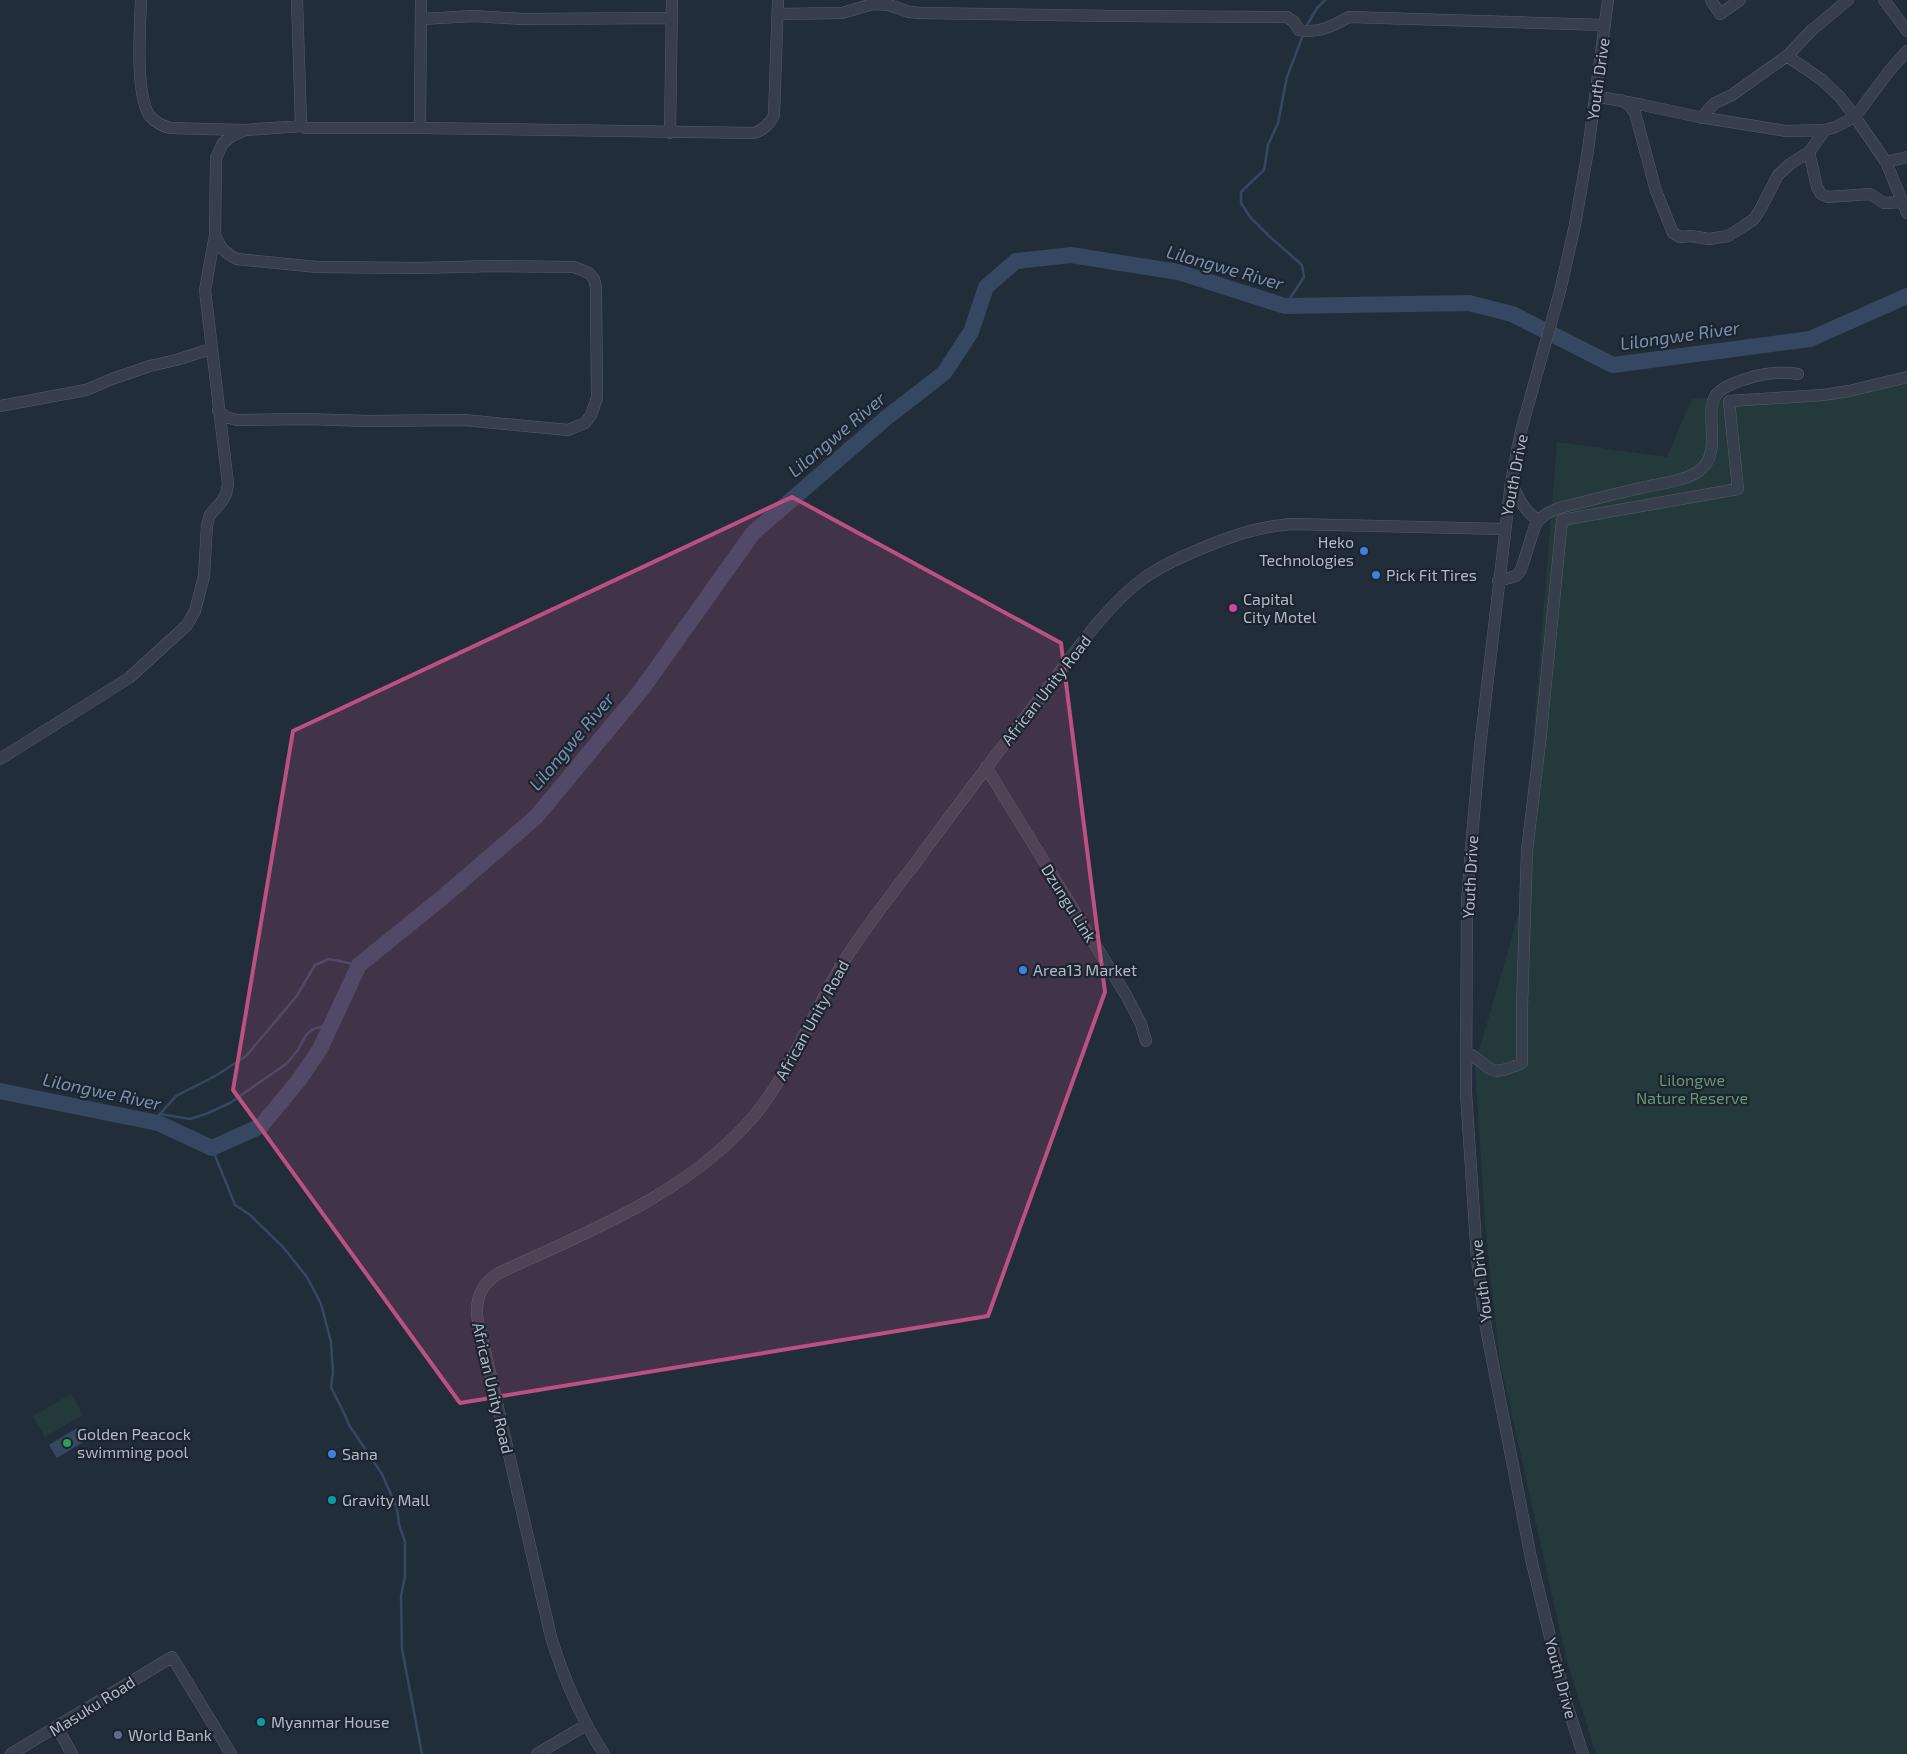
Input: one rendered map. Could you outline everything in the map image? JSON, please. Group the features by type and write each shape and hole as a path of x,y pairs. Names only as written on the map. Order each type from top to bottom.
{"street":[{"path":"141,0 141,84 145,107 150,115 162,126 245,130 303,126 306,128 754,133 770,122 774,115 778,0"},
{"path":"297,0 301,123 303,126"},
{"path":"420,128 421,0"},
{"path":"670,132 672,0"},
{"name":"Youth Drive","path":"1583,1754 1566,1702 1532,1563 1486,1328 1478,1259 1466,1093 1468,902 1470,848 1510,482 1560,291 1575,225 1608,0"},
{"path":"1711,0 1720,14 1740,0"},
{"path":"1702,118 1715,104 1732,95 1787,56 1812,30 1848,0"},
{"path":"1884,0 1907,31"},
{"path":"778,14 842,13 873,4 889,5 909,12 920,13 1287,17 1294,22 1299,30 1304,31 1324,30 1349,17 1605,25"},
{"path":"422,19 474,16 523,19 672,18"},
{"path":"1595,96 1702,118 1786,131 1825,130 1855,117 1890,70 1907,52"},
{"path":"1787,56 1822,80 1840,97 1886,162 1907,213"},
{"path":"1621,100 1629,105 1634,113 1656,192 1676,236 1708,239 1728,236 1754,219 1778,175 1790,164 1809,152 1825,130"},
{"path":"197,128 212,136 218,151"},
{"path":"0,759 130,678 188,625 195,611 204,576 207,525 210,514 226,494 228,484 205,290 215,235 216,158 223,143 245,130"},
{"path":"1809,152 1817,187 1821,194 1828,198 1870,194 1884,203 1902,202"},
{"path":"1886,162 1907,157"},
{"path":"215,235 219,245 226,254 237,259 317,267 574,267 589,273 594,280 596,298 597,398 591,415 578,428 568,430 464,420 237,420 226,417 218,410"},
{"path":"0,406 86,390 150,366 211,349"},
{"path":"1498,581 1516,576 1521,570 1530,536 1538,520 1559,508 1669,482 1700,470 1706,464 1710,455 1712,408 1715,396 1725,388 1766,372 1781,371 1798,374"},
{"path":"1467,1052 1488,1068 1497,1071 1522,1063 1527,850 1540,743 1562,520 1738,489 1729,401 1823,395 1849,391 1907,377"},
{"path":"1510,482 1530,515 1538,520"},
{"name":"African Unity Road","path":"604,1754 586,1725 560,1667 551,1637 477,1316 477,1300 480,1292 490,1279 499,1274 663,1192 704,1164 745,1125 773,1090 829,987 860,937 986,768 1113,607 1144,578 1177,560 1250,531 1292,524 1504,529"},
{"name":"Dzungu Link","path":"986,768 1126,995 1141,1024 1146,1041"},
{"name":"Masuku Road","path":"11,1754 172,1657 231,1754"},
{"path":"536,1754 586,1725"},
{"path":"57,1727 72,1754"}],"highlighted area":[{"path":"792,497 1061,643 1105,992 988,1316 460,1403 233,1090 293,731"}],"green space":[{"name":"Lilongwe Nature Reserve","path":"1907,381 1907,1754 1596,1754 1566,1658 1499,1357 1485,1223 1475,1065 1519,912 1557,442 1667,457 1692,398 1848,396"},
{"path":"71,1394 83,1415 45,1437 33,1416"}],"water":[{"name":"Golden Peacock swimming pool","path":"77,1428 85,1441 57,1458 49,1445"}],"waterway":[{"path":"1306,27 1317,8 1325,0"},
{"path":"1285,306 1304,277 1302,265 1250,217 1241,203 1241,192 1264,170 1268,145 1278,123 1287,77 1303,35"},
{"name":"Lilongwe River","path":"0,1091 158,1123 212,1148 261,1126 299,1080 320,1049 359,965 443,897 536,817 642,689 753,533 886,418 944,373 971,332 986,287 1016,261 1071,255 1178,272 1285,306 1469,303 1512,314 1613,365 1810,339 1907,296"},
{"path":"151,1122 176,1096 217,1075 246,1056 296,997 315,965 329,959 359,965"},
{"path":"160,1114 190,1119 230,1103 286,1064 298,1050 306,1035 313,1029 332,1024"},
{"path":"212,1148 235,1205 250,1215 283,1247 307,1277 321,1304 331,1342 333,1372 331,1387 349,1425 382,1474 397,1508 399,1524 405,1542 405,1576 401,1596 402,1649 422,1754"}],"place":[{"name":"Heko Technologies","path":"1364,551"},
{"name":"Pick Fit Tires","path":"1376,575"},
{"name":"Capital City Motel","path":"1233,608"},
{"name":"Area13 Market","path":"1023,970"},
{"name":"Golden Peacock swimming pool","path":"67,1443"},
{"name":"Sana","path":"332,1454"},
{"name":"Gravity Mall","path":"332,1500"},
{"name":"Myanmar House","path":"261,1722"},
{"name":"World Bank","path":"118,1735"}]}
